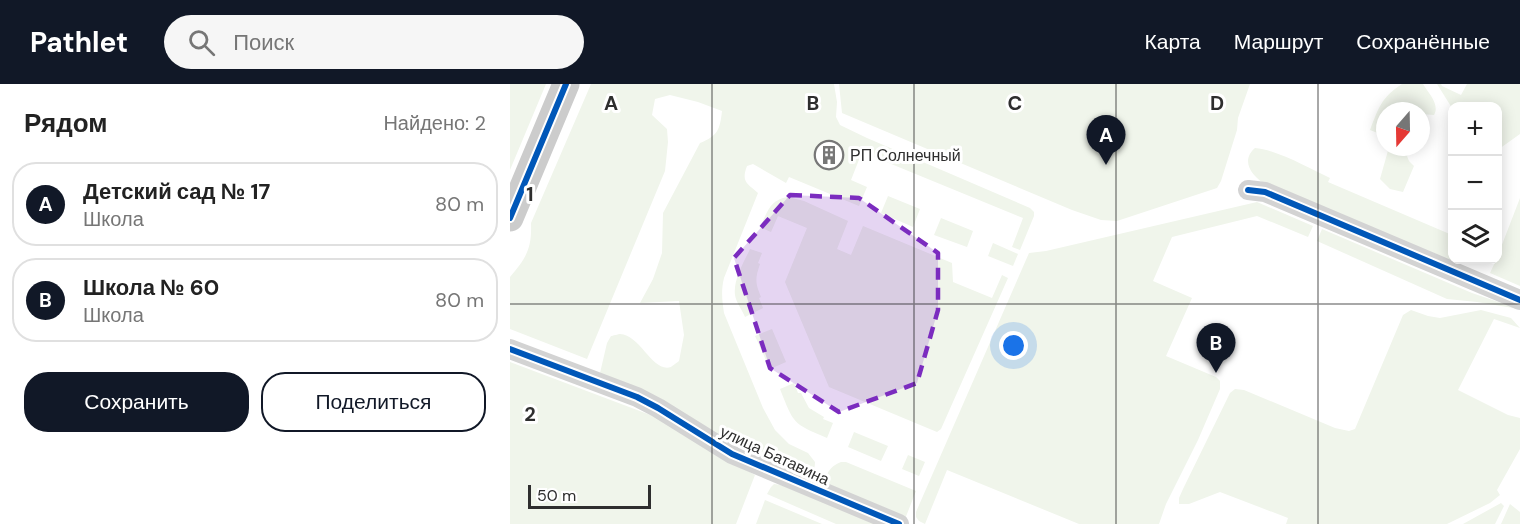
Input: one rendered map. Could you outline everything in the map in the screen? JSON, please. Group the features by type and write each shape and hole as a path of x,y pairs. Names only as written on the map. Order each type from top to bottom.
{"street":[{"path":"510,218 566,84"},
{"path":"1248,190 1265,192 1520,300"},
{"name":"улица Батавина","path":"510,349 637,398 658,408 732,454 899,524"}],"highlighted area":[{"path":"790,195 859,198 938,253 938,310 917,383 839,412 770,368 734,258"}],"shaded area":[{"path":"510,84 546,84 510,170"},
{"path":"591,84 834,84 837,102 836,117 840,125 1030,208 1034,216 1020,250 1012,247 1023,218 862,152 851,180 867,187 859,206 789,177 786,183 753,164 747,166 745,179 758,193 724,278 722,295 724,313 763,408 775,430 789,444 808,453 815,462 813,471 807,477 737,448 600,373 607,343 611,336 619,334 634,340 658,365 671,367 679,361 684,335 679,301 640,303 653,279 662,253 663,213 700,143 711,138 717,131 722,111 670,95 655,99 652,115 667,129 665,171 587,359 510,329 510,277 527,253 531,223"},
{"path":"839,84 1250,84 1217,188 1117,221 1101,220 1072,210 842,113"},
{"path":"1402,84 1423,84 1435,103 1434,115 1430,115 1430,102 1383,102 1389,94"},
{"path":"1437,84 1461,95 1467,84 1520,84 1520,134 1502,147 1502,102 1448,102"},
{"path":"1376,115 1376,132 1370,130"},
{"path":"1255,148 1263,149 1293,160 1330,178 1328,182 1448,233 1448,259 1265,184 1249,168 1248,158"},
{"path":"1386,156 1407,156 1414,166 1403,192 1390,189 1380,179"},
{"path":"888,196 920,209 913,227 881,213"},
{"path":"788,197 804,201 848,221 837,249 851,255 863,226 952,263 953,282 992,298 1002,275 1008,278 941,429 937,432 829,387 785,282 807,228 778,216 771,232 760,227 773,204"},
{"path":"1520,198 1520,286 1490,273 1494,264 1502,264 1502,245"},
{"path":"1257,202 1313,226 1308,237 1257,216 1172,237 1153,281 1192,298 1166,356 1216,377 1220,381 1220,389 1166,504 1159,524 1079,524 947,470 925,524 919,521 916,512 1029,253"},
{"path":"941,218 973,231 967,247 934,235"},
{"path":"1322,229 1472,293 1519,309 1447,299 1317,241"},
{"path":"993,243 1018,254 1013,266 988,256"},
{"path":"750,249 762,253 756,280 763,308 745,317 735,295 735,289"},
{"path":"1411,310 1440,318 1481,310 1511,318 1520,328 1494,319 1458,390 1508,415 1520,418 1520,449 1497,490 1500,495 1490,503 1447,524 1286,524 1288,518 1220,492 1189,504 1179,504 1183,489 1230,393 1235,389 1244,390 1335,428 1349,431 1355,429 1403,315"},
{"path":"772,329 786,362 770,369 755,336"},
{"path":"510,362 653,416 755,475 736,524 510,524"},
{"path":"794,383 809,408 824,417 823,419 833,423 827,438 800,425 792,416 780,389"},
{"path":"854,432 888,446 881,461 848,447"},
{"path":"908,455 925,462 919,476 902,469"},
{"path":"846,462 916,491 905,519 829,486 825,479 828,473 833,466"},
{"path":"774,484 876,524 836,524 767,494"},
{"path":"765,500 822,524 756,524"},
{"path":"1501,503 1504,506 1495,524 1463,524"},
{"path":"1510,504 1520,512 1520,524 1501,524"}],"cycle path":[{"path":"510,218 566,84"},
{"path":"1248,190 1265,192 1520,300"},
{"path":"510,349 637,397 732,454 899,524"}],"place":[{"name":"РП Солнечный","path":"829,155"},
{"name":"Детский сад № 17","path":"1106,165"},
{"name":"Школа № 60","path":"1216,373"}]}
